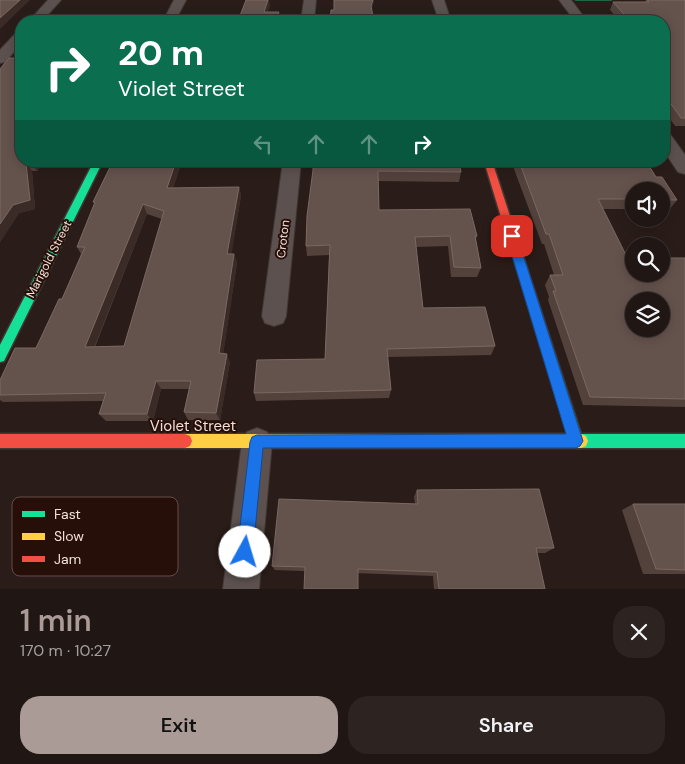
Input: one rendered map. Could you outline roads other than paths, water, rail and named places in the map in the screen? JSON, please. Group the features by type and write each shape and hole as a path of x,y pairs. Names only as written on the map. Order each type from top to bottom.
{"street":[{"path":"41,15 55,0"},
{"path":"172,15 180,0"},
{"path":"309,15 310,0"},
{"path":"438,0 443,15"},
{"path":"565,0 576,15"},
{"path":"0,59 15,43"},
{"path":"670,147 685,168"},
{"name":"Marigold Street","path":"0,357 96,167"},
{"name":"Croton","path":"274,316 291,167"},
{"path":"490,167 576,441"},
{"name":"Violet Street","path":"0,441 685,441"},
{"path":"241,589 257,442"}],"waterway":[{"path":"576,0 611,0"}]}
